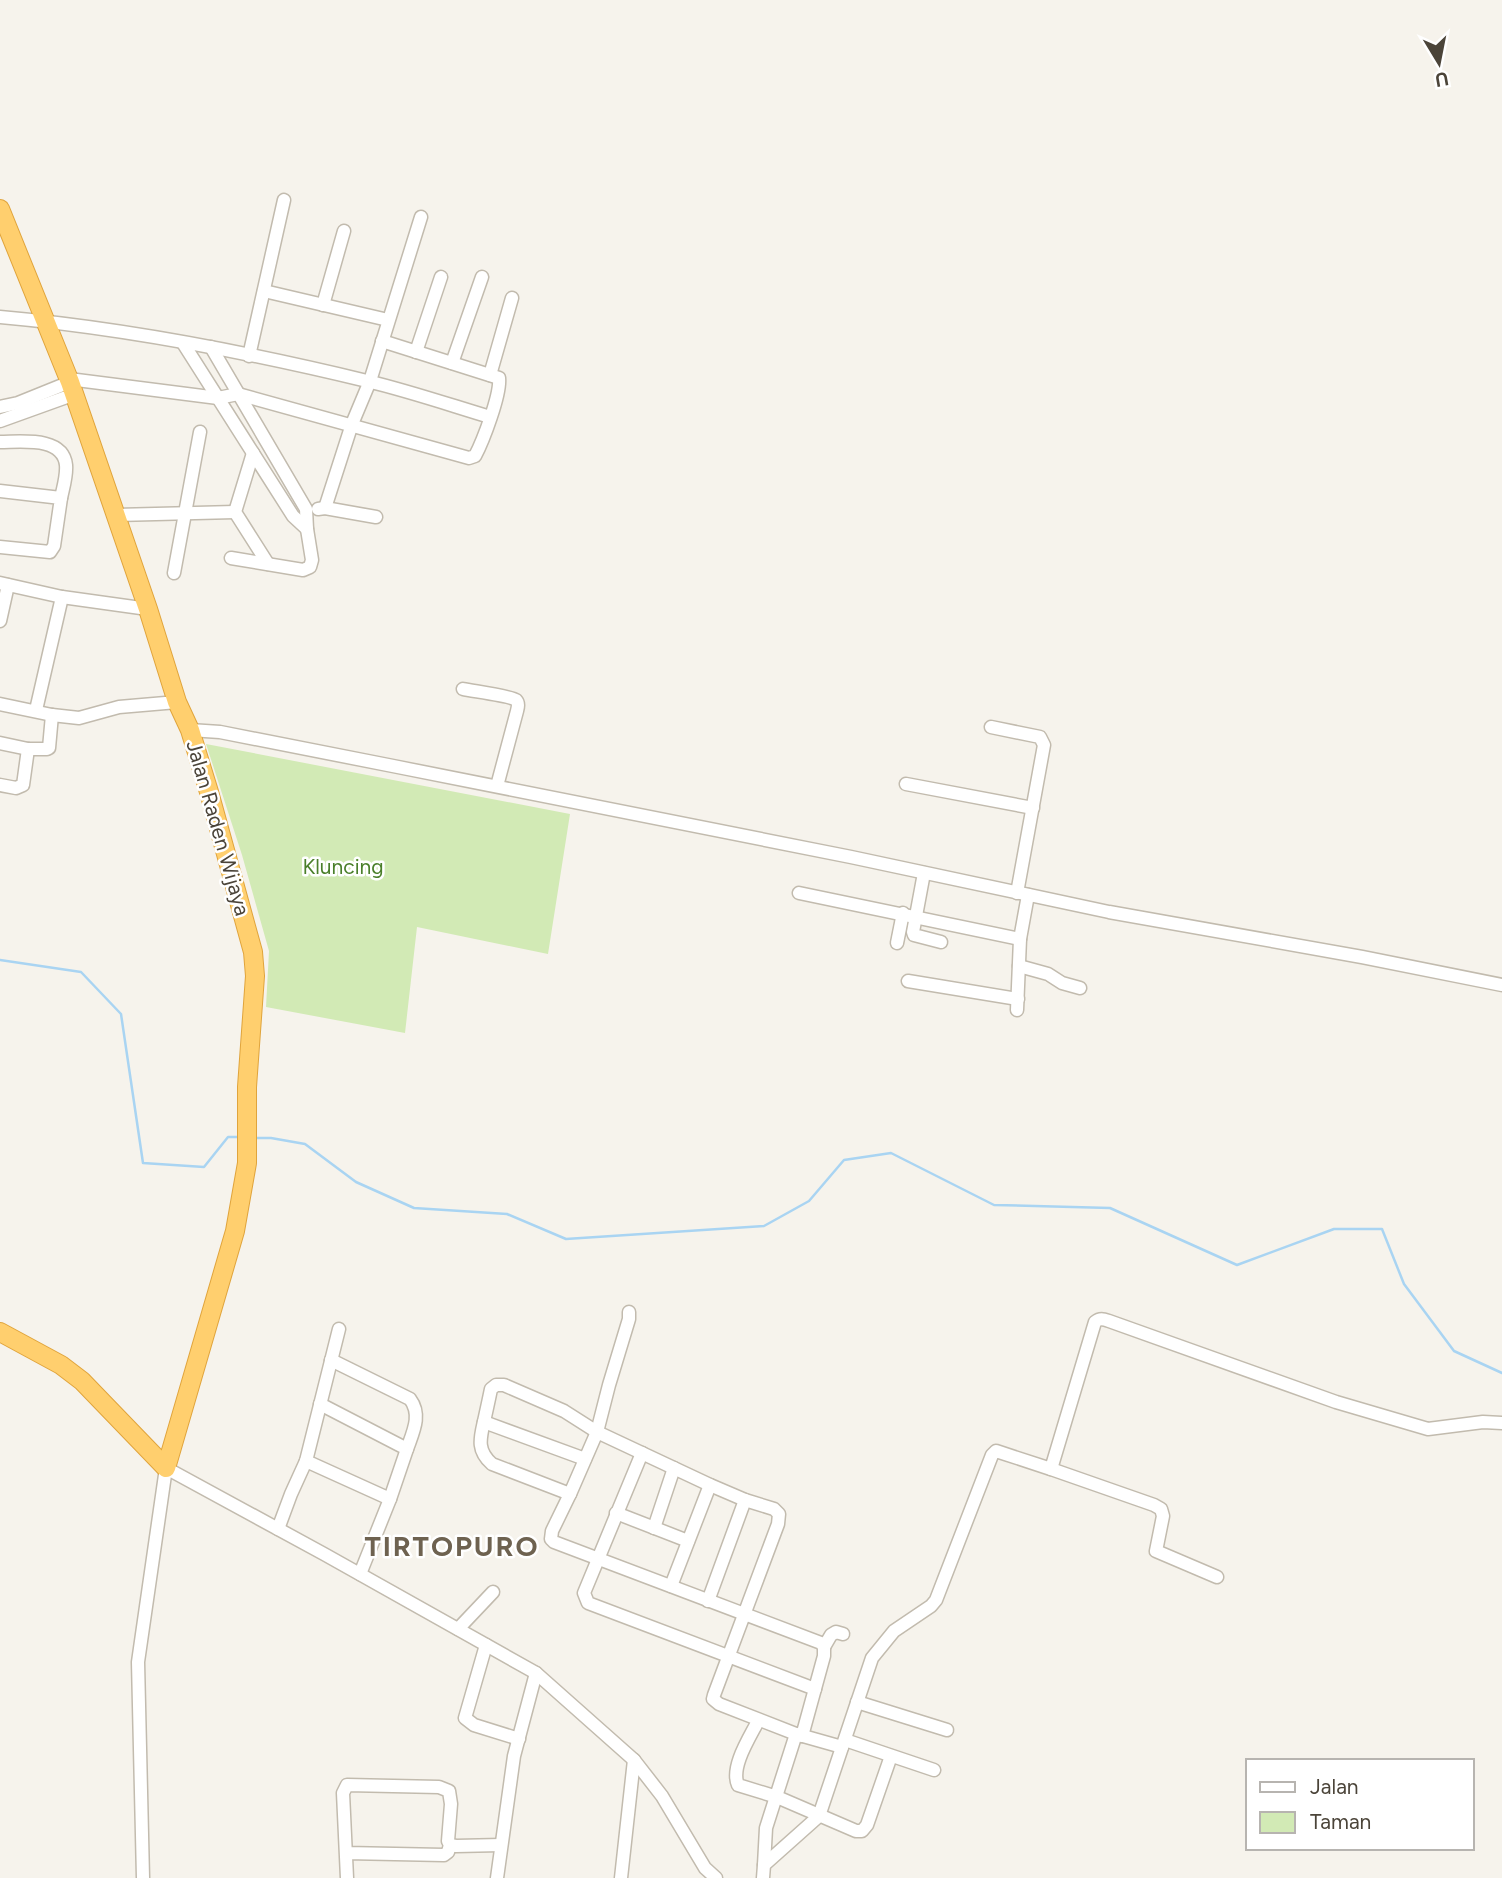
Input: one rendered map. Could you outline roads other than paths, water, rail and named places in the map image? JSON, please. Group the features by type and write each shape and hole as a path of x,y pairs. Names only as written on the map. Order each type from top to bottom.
{"highway":[{"name":"Jalan Raden Wijaya","path":"0,209 71,385 177,702 190,730 253,952 255,976 247,1111 247,1163 235,1231 166,1468"},
{"path":"0,1332 61,1365 82,1381 166,1468"}],"street":[{"path":"249,356 284,200"},
{"path":"325,508 352,424 370,381 421,217"},
{"path":"323,305 344,230"},
{"path":"416,352 441,276"},
{"path":"452,363 482,277"},
{"path":"264,291 388,320"},
{"path":"490,375 512,298"},
{"path":"0,317 47,321 211,346 370,381 490,417"},
{"path":"0,421 20,408 71,385 218,398 238,394 471,458 477,454 500,380 496,376 382,341"},
{"path":"183,343 293,516 307,529"},
{"path":"211,346 306,509 312,560 310,567 303,569 231,558"},
{"path":"0,407 20,408"},
{"path":"174,572 200,432"},
{"path":"0,442 53,445 64,456 66,467 54,546 50,552 0,547"},
{"path":"253,453 235,512 268,564"},
{"path":"0,491 61,498"},
{"path":"293,516 306,509 325,508 376,517"},
{"path":"116,515 235,512"},
{"path":"0,621 4,584 62,597 148,609"},
{"path":"36,710 62,597"},
{"path":"463,689 507,697 518,703 497,786"},
{"path":"0,704 79,718 119,707 177,702"},
{"path":"0,744 29,749 49,748 51,715"},
{"path":"908,981 1017,1005 1022,894 1044,749 1040,737 990,727"},
{"path":"190,730 220,732 497,786 1108,912 1502,985"},
{"path":"0,785 16,788 23,786 29,749"},
{"path":"906,784 1033,808"},
{"path":"897,943 924,873"},
{"path":"799,893 1020,939"},
{"path":"909,914 913,934 941,942"},
{"path":"1019,966 1048,974 1062,983 1080,988"},
{"path":"629,1312 597,1432 552,1531 551,1539 597,1559 821,1643 824,1647"},
{"path":"1051,1469 1095,1322 1101,1319 1336,1402 1428,1429 1483,1422 1502,1423"},
{"path":"278,1529 306,1461 339,1329"},
{"path":"331,1360 410,1399 415,1405 417,1421 360,1574"},
{"path":"570,1494 492,1464 486,1459 479,1436 491,1389 496,1385 564,1411 597,1432 710,1485 777,1511 779,1519 713,1699 758,1721 799,1735 891,1756 934,1770"},
{"path":"320,1405 407,1449"},
{"path":"484,1422 585,1459"},
{"path":"763,1871 819,1816 872,1658 894,1631 936,1600 992,1455 996,1451 1154,1505 1161,1509 1163,1516 1156,1551 1217,1577"},
{"path":"642,1453 584,1593 588,1603 815,1689"},
{"path":"306,1461 390,1499"},
{"path":"143,1878 138,1662 166,1468 536,1674 634,1759 662,1796 705,1868 715,1878"},
{"path":"654,1528 674,1468"},
{"path":"671,1586 710,1485"},
{"path":"708,1601 745,1500"},
{"path":"616,1513 688,1541"},
{"path":"458,1629 493,1592"},
{"path":"763,1871 766,1828 815,1689 824,1647 836,1632 843,1634"},
{"path":"486,1645 465,1718 474,1726 519,1738"},
{"path":"496,1878 514,1756 536,1674"},
{"path":"858,1702 947,1730"},
{"path":"758,1721 739,1762 735,1776 738,1785 777,1797 859,1832 864,1829 891,1756"},
{"path":"621,1878 634,1759"},
{"path":"346,1853 444,1855 450,1845 449,1791 439,1787 346,1785 343,1793 347,1878"},
{"path":"450,1845 501,1845"}],"waterway":[{"path":"0,960 81,972 121,1014 143,1163 204,1167 228,1137 238,1137"},
{"path":"252,1138 271,1138 305,1144 356,1182 414,1208 507,1214 566,1239 764,1226 809,1201 844,1160 891,1153 994,1205 1110,1208 1237,1265 1334,1229 1382,1229 1404,1284 1454,1351 1502,1373"}],"district":[{"name":"TIRTOPURO","path":"452,1546"}],"park label":[{"name":"Kluncing","path":"343,867"}]}
